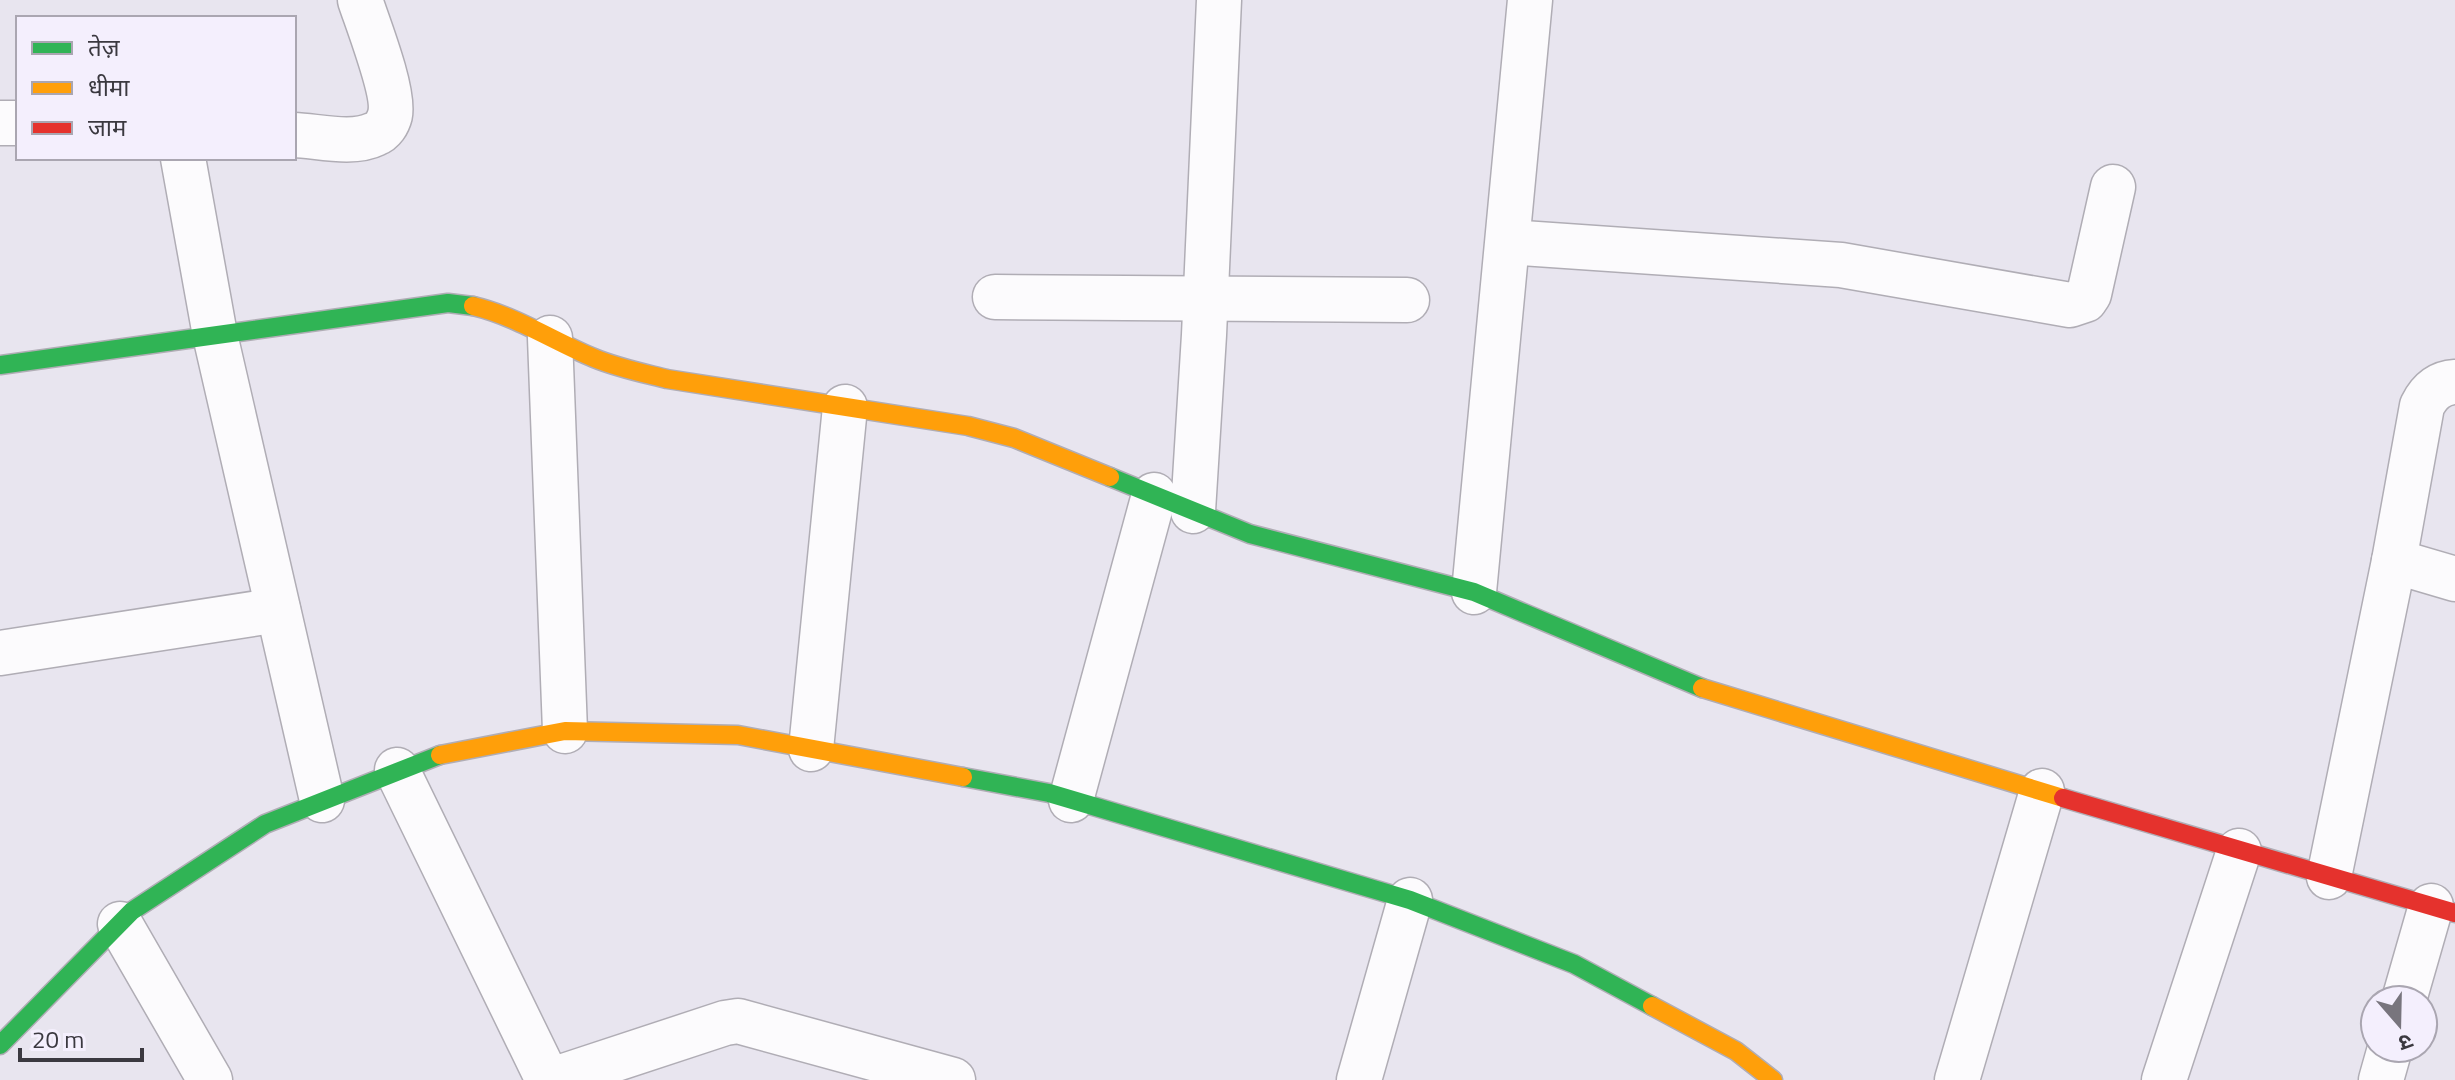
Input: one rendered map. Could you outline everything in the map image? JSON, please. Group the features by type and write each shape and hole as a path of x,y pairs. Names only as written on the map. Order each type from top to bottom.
{"street":[{"path":"296,135 355,138 374,135 384,129 391,113 386,82 360,0"},
{"path":"1071,800 1174,503 1206,299 1219,0"},
{"path":"1474,592 1530,0"},
{"path":"183,160 215,335 322,800"},
{"path":"1508,242 1841,265 2070,305 2085,300 2089,294 2113,187"},
{"path":"995,297 1407,300"},
{"path":"0,365 461,303 482,306 627,370 968,426 1014,438 1250,534 1474,592 1705,689 2239,851 2443,909 2411,984"},
{"path":"550,338 565,731"},
{"path":"2329,877 2394,561 2422,406 2429,393 2445,382 2455,382"},
{"path":"811,749 845,407"},
{"path":"2394,561 2455,579"},
{"path":"0,653 278,610"},
{"path":"0,1045 132,911 265,824 431,757 565,731 738,735 1049,793 1410,900 1574,964 1736,1051 1773,1080"},
{"path":"397,770 550,1080 738,1021 930,1077"},
{"path":"1957,1080 2042,791"},
{"path":"2164,1080 2239,851"},
{"path":"1359,1080 1410,900"},
{"path":"120,924 210,1080"}],"traffic: fast":[{"path":"0,365 448,303 473,306"},
{"path":"1110,477 1250,534 1474,592 1702,688"},
{"path":"0,1045 132,911 265,824 440,755"},
{"path":"963,777 1049,793 1410,900 1574,964 1652,1006"}],"traffic: slow":[{"path":"473,306 519,322 594,358 630,370 667,379 968,426 1014,438 1110,477"},
{"path":"1702,688 2063,798"},
{"path":"440,755 565,731 738,735 963,777"},
{"path":"1652,1006 1736,1051 1773,1080"}],"traffic: jam":[{"path":"2063,798 2455,913"}]}
